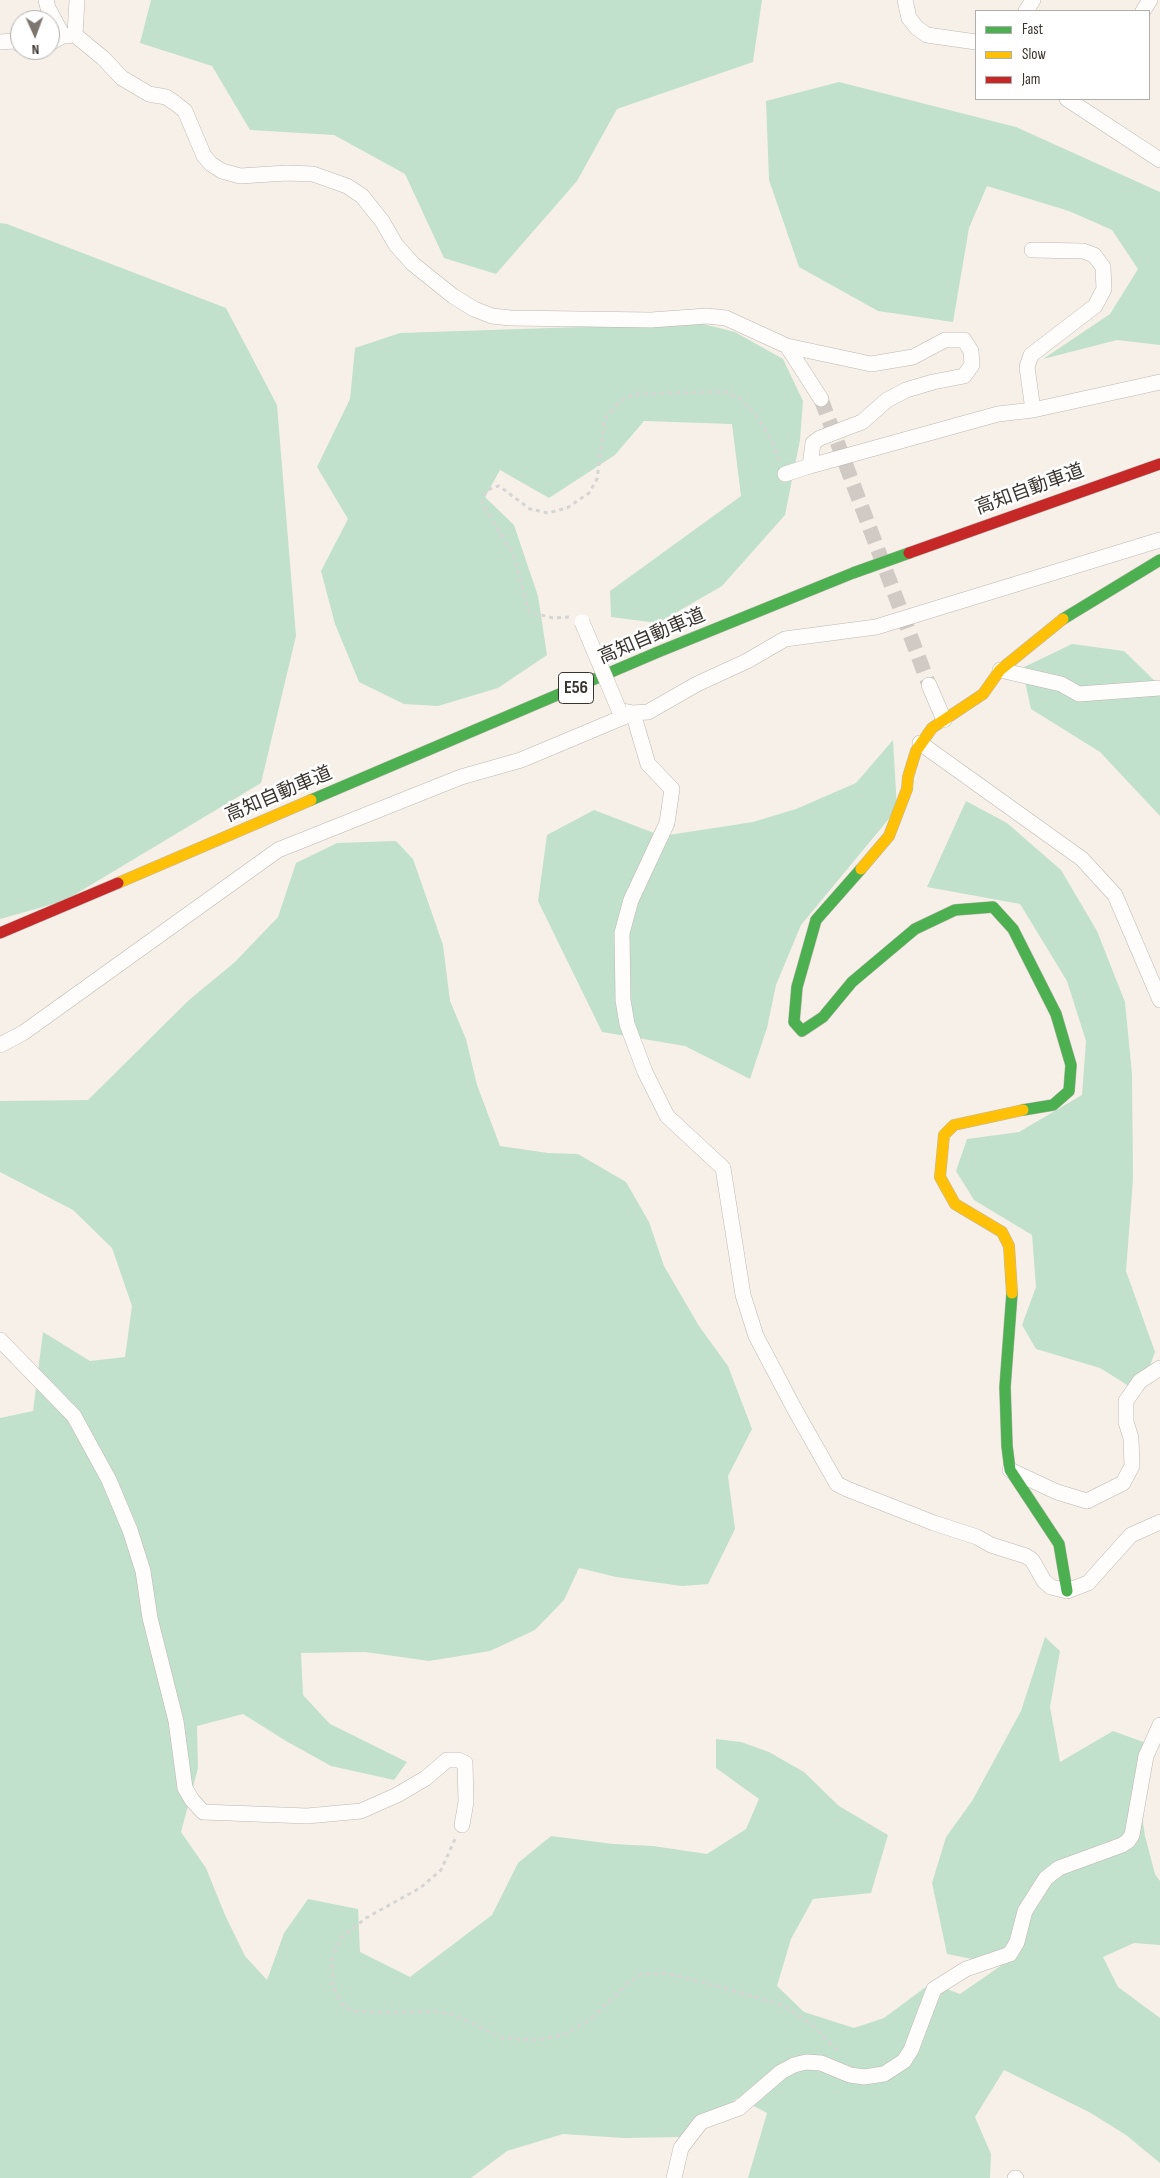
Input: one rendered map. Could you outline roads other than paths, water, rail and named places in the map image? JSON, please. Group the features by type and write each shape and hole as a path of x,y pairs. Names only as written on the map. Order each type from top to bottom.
{"main road":[{"name":"高知自動車道","path":"0,934 658,652 853,573 1160,464"},
{"path":"1067,1591 1059,1544 1010,1470 1006,1446 1004,1387 1013,1301 1009,1246 1002,1232 955,1204 940,1177 944,1136 954,1125 1002,1113 1053,1105 1069,1091 1071,1065 1056,1014 1013,929 993,907 955,910 915,929 852,982 823,1017 802,1031 794,1022 798,987 816,920 889,836 907,788 908,777 916,750 932,728 983,694 1000,670 1051,627 1098,596 1160,560"},
{"name":"高知自動車道","path":"598,694 624,683"}],"street":[{"path":"46,0 63,38 103,58 122,78 149,94 166,97 185,110 204,156 222,172 240,176 287,173 313,174 335,180 362,196 382,222 396,245 413,264 453,296 474,309 492,316 510,318 652,320 707,316 726,318 787,346 871,364 913,357 945,340 964,340 971,351 972,365 964,376 932,382 906,390 887,400 862,422 820,438 813,443 810,466"},
{"path":"63,38 77,0"},
{"path":"905,0 909,18 917,28 927,35 975,42"},
{"path":"1076,101 1159,159"},
{"path":"1032,250 1083,251 1094,255 1103,267 1104,289 1095,306 1031,355 1028,367 1033,410"},
{"path":"787,346 820,399"},
{"path":"785,474 998,414 1033,410 1160,382"},
{"path":"0,1045 23,1033 278,850 461,777 520,760 626,711 648,712 698,684 747,661 785,639 876,627 1160,540"},
{"path":"582,622 626,711 648,764 672,789 667,823 630,900 622,933 623,1000 627,1024 645,1072 668,1116 724,1168 743,1294 756,1336 837,1484 934,1523 977,1537 990,1545 1026,1556 1032,1560 1044,1582 1051,1587 1067,1591 1088,1583 1131,1535 1160,1522"},
{"path":"1000,670 1061,684 1079,694 1160,688"},
{"path":"929,685 944,720"},
{"path":"920,744 1082,859 1115,895 1160,1000"},
{"path":"0,1340 74,1416 109,1480 130,1530 143,1572 150,1618 176,1722 185,1788 192,1800 203,1812 307,1816 360,1811 397,1795 426,1778 447,1760 458,1760 465,1763 466,1802 462,1825"},
{"path":"1010,1470 1057,1492 1087,1501 1123,1482 1132,1466 1131,1438 1126,1422 1126,1401 1140,1381 1160,1368"},
{"path":"674,2178 681,2148 701,2122 739,2108 781,2072 794,2065 806,2062 821,2063 850,2076 864,2077 884,2074 904,2061 911,2050 934,1989 966,1970 1010,1954 1017,1942 1025,1911 1046,1878 1059,1868 1122,1845 1128,1841 1132,1835 1146,1756 1160,1725"}],"tunnel":[{"path":"821,399 929,685"}]}
